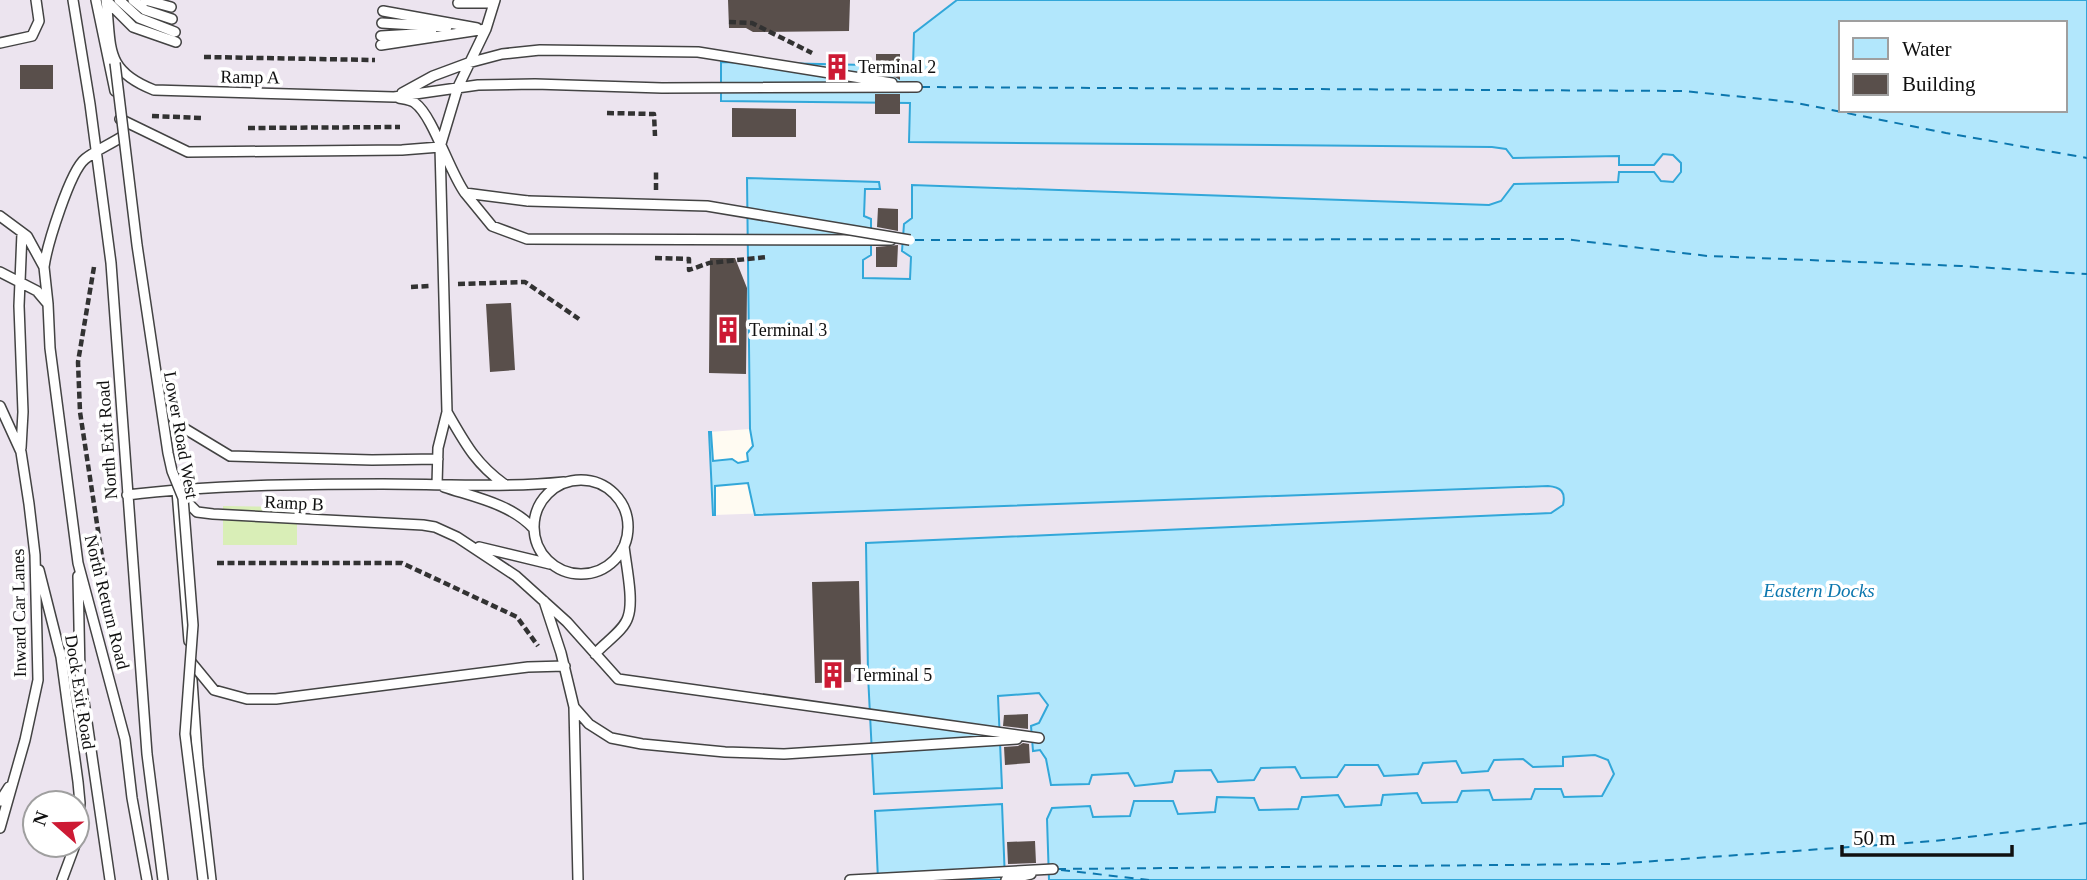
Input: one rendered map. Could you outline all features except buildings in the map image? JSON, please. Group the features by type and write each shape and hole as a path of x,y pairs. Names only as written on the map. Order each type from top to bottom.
{"lane":[{"path":"0,43 32,36 39,21 36,0"},
{"name":"North Exit Road","path":"73,0 111,263 147,754 163,880"},
{"name":"Lower Road West","path":"96,0 120,118 145,273 154,385 177,489 198,767 211,880"},
{"path":"106,0 133,27 176,37 139,18 119,0"},
{"path":"106,0 137,245 168,453 183,498 193,625 185,734 203,880"},
{"path":"133,0 145,10 172,19"},
{"path":"145,0 171,7"},
{"path":"438,485 438,448 447,412 440,147 458,88 486,29 494,2 458,2"},
{"path":"383,11 486,29"},
{"path":"382,23 486,29"},
{"path":"381,41 486,29"},
{"name":"Ramp A","path":"114,63 126,76 154,90 394,97 478,85 535,83 662,88 917,87 698,52 540,50 502,54 468,63"},
{"path":"394,97 433,76 468,63"},
{"path":"394,97 415,102 429,121 454,178 465,193 492,226 527,239 910,240 707,206 528,201 465,193"},
{"path":"120,118 188,152 402,150 440,147"},
{"path":"44,267 48,245 72,181 83,160 123,136"},
{"path":"0,216 23,233 44,267"},
{"path":"21,452 23,412 19,306 23,233"},
{"name":"North Return Road","path":"44,267 50,348 78,563 125,739 132,798 147,880"},
{"path":"0,272 37,291 48,304"},
{"path":"154,385 177,424 230,456 372,460 438,458"},
{"name":"Inward Car Lanes","path":"0,407 21,452 35,555 37,680 25,740 0,828"},
{"path":"447,412 484,470 506,486"},
{"path":"127,495 177,489 506,486 580,479 595,481 609,489 620,500 626,515 628,531 624,546 617,557 594,572 567,572 552,565 470,545"},
{"path":"552,565 542,555 536,542 533,528 535,513 541,500 551,489 564,482"},
{"path":"438,485 496,504 525,519 533,528"},
{"name":"Ramp B","path":"183,498 197,512 213,514 435,527 470,545"},
{"path":"470,545 516,576 543,599 618,679 1039,738 784,754 711,751 611,738 589,724 574,707"},
{"path":"595,654 619,631 628,618 629,593 624,546"},
{"name":"Dock Exit Road","path":"35,555 61,657 79,789"},
{"path":"78,563 80,674 110,880"},
{"path":"543,599 565,666 574,707 578,880"},
{"path":"191,662 214,690 247,699 276,699 528,667 565,666"},
{"path":"0,801 14,780"},
{"path":"62,880 70,859"},
{"path":"850,880 1053,869 1006,880"}],"path":[{"path":"204,57 377,60"},
{"path":"607,113 654,114 655,136"},
{"path":"151,116 202,118"},
{"path":"248,128 400,127"},
{"path":"655,258 689,259 689,270 709,263"},
{"path":"94,263 78,362 80,412 106,574"},
{"path":"411,286 525,282 579,319"},
{"path":"217,563 402,563 517,617 538,646"}],"shaded area":[{"path":"0,0 957,0 914,33 913,66 722,62 911,103 910,142 1492,147 1506,149 1513,158 1619,156 1619,164 1663,154 1673,155 1682,162 1681,172 1673,182 1661,182 1620,172 1619,182 1514,184 1501,201 1489,205 913,185 912,218 904,224 902,251 911,257 911,279 863,279 865,189 747,178 750,429 709,432 714,515 1557,487 1564,492 1563,505 1551,513 867,543 1002,787 998,696 1040,693 1048,705 1039,723 1033,751 1040,750 1046,759 1051,784 1092,775 1211,770 1218,782 1261,768 1295,767 1301,778 1337,777 1344,765 1456,761 1462,773 1488,771 1494,760 1523,759 1534,767 1562,766 1563,757 1595,755 1608,760 1614,774 1602,796 1563,797 1560,789 1535,789 1532,799 1493,800 1488,790 1463,791 1458,802 1422,803 1383,795 1381,805 1344,807 1338,795 1302,797 1298,809 1259,810 1254,798 1217,798 1215,812 1178,814 1172,801 1130,816 1092,817 1090,806 1047,819 1049,880 1005,880 1001,804 878,880 0,880"}],"green space":[{"path":"223,506 297,507 297,545 223,545"}],"water":[{"name":"Eastern Docks","path":"957,0 2087,0 2087,880 1049,880 1047,819 1052,808 1090,806 1093,817 1130,816 1134,801 1173,801 1178,814 1215,812 1217,797 1254,798 1259,810 1298,809 1302,797 1338,795 1345,807 1381,805 1383,795 1417,793 1422,803 1457,802 1462,791 1489,790 1493,800 1531,799 1535,789 1561,789 1564,797 1602,796 1614,774 1608,760 1595,755 1563,757 1563,766 1533,767 1523,759 1494,760 1488,771 1462,773 1456,761 1423,763 1418,774 1384,776 1378,765 1345,765 1337,777 1301,778 1295,767 1261,768 1254,780 1218,782 1211,770 1175,771 1172,782 1135,786 1128,773 1092,775 1089,784 1051,785 1046,759 1040,750 1033,751 1031,726 1039,723 1048,705 1039,693 998,696 1002,788 874,794 868,675 866,543 1551,513 1563,505 1564,497 1559,489 1548,486 755,515 748,483 715,486 713,515 709,432 713,461 748,461 747,453 753,446 750,429 747,178 879,182 880,189 865,189 864,216 871,219 871,255 863,260 863,278 910,279 911,257 902,251 904,224 912,218 912,185 1489,205 1501,201 1514,184 1618,182 1619,172 1654,172 1661,181 1673,182 1681,172 1681,163 1673,155 1663,154 1654,165 1619,165 1619,156 1513,158 1506,149 1492,147 909,142 910,103 721,101 721,62 913,66 914,33"},
{"path":"1002,804 1005,880 878,880 875,811"}],"ferry route":[{"path":"921,87 1684,91 1792,102 1839,111"},
{"path":"1842,112 2087,158"},
{"path":"915,240 1564,239 1708,256 2087,274"},
{"path":"1057,869 1613,864 1934,841 2087,823"},
{"path":"1061,870 1149,880"}],"place":[{"name":"Terminal 2","path":"837,67"},
{"name":"Terminal 3","path":"728,330"},
{"name":"Terminal 5","path":"833,675"}]}
